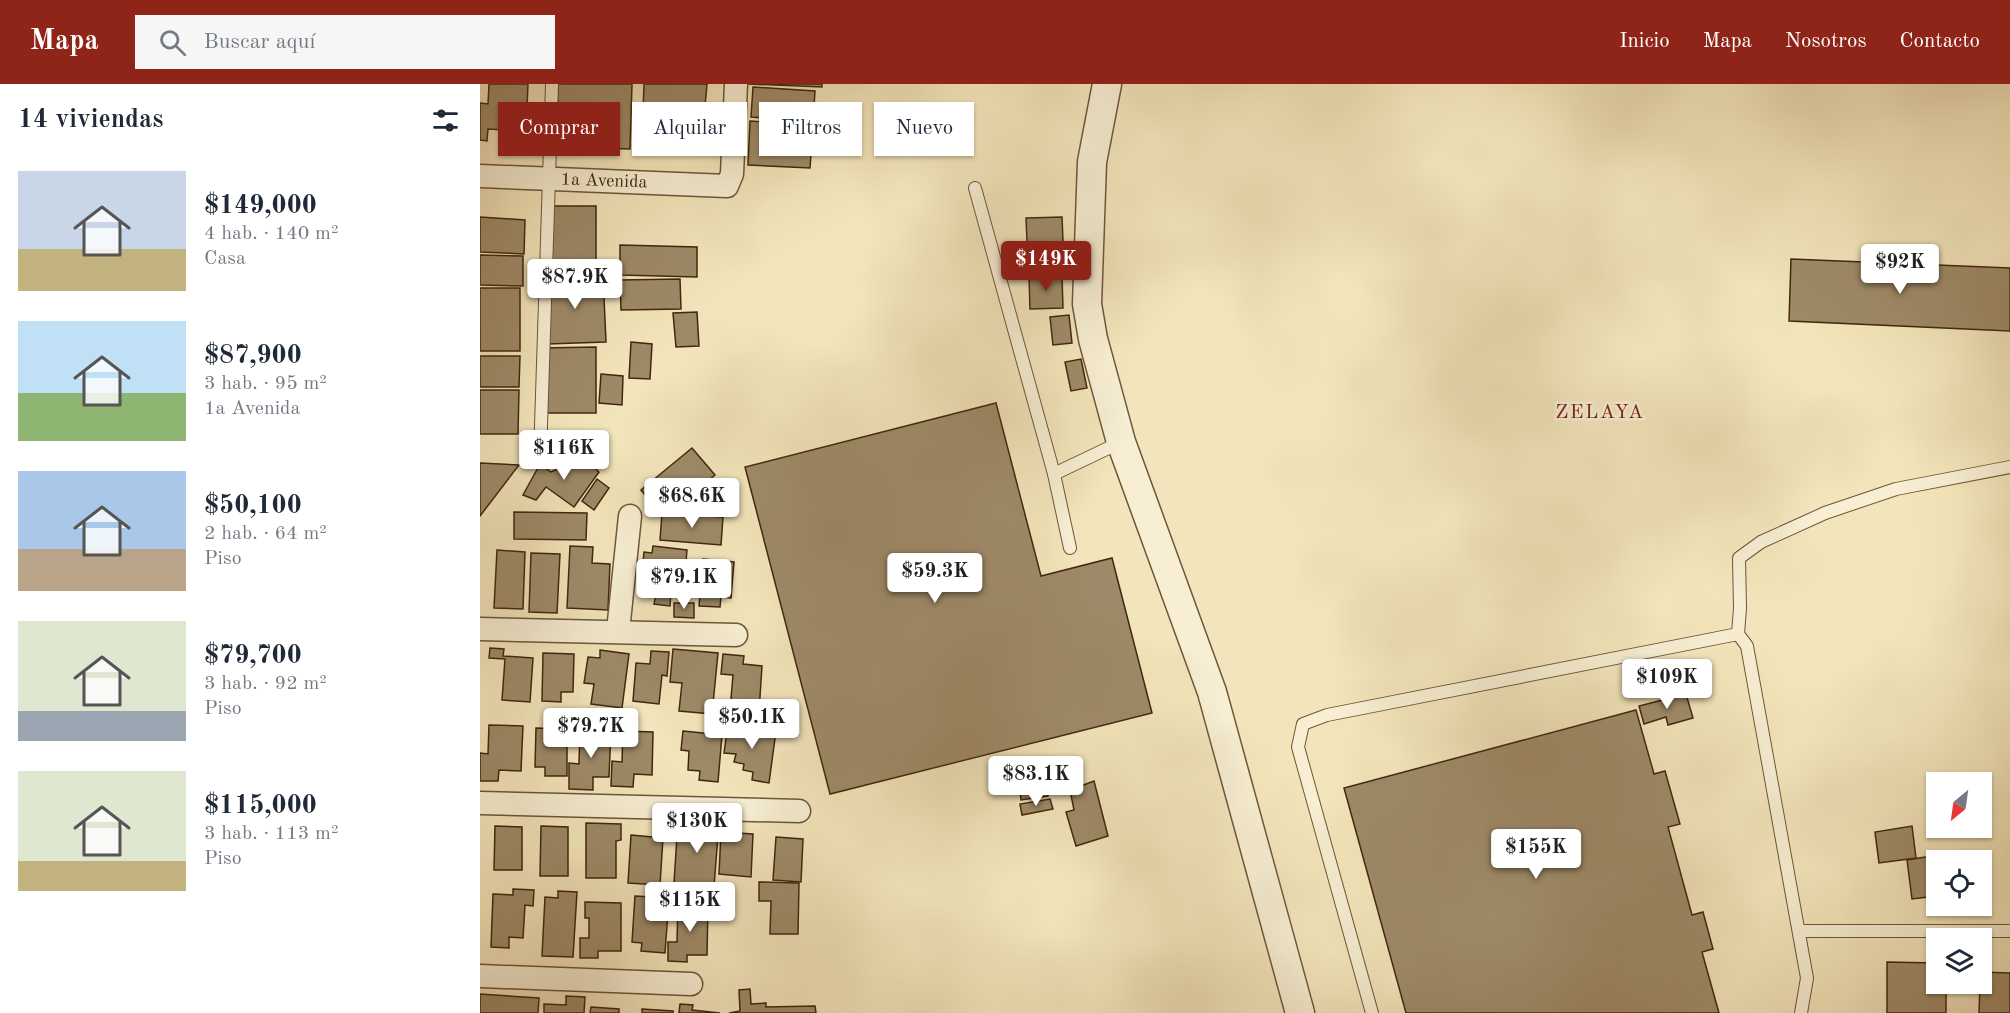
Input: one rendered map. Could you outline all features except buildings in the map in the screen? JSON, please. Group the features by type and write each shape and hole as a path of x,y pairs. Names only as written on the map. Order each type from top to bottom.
{"street":[{"name":"1a Avenida","path":"480,176 727,186 732,174 736,84"},
{"path":"1107,84 1092,162 1087,304 1104,384 1121,442 1212,692 1300,1013"},
{"path":"618,631 630,516"},
{"path":"480,629 736,634"},
{"path":"480,803 799,811"},
{"path":"480,976 691,984"}],"lane":[{"path":"540,457 552,84"},
{"path":"975,188 1054,474 1070,548"},
{"path":"1054,474 1121,442"},
{"path":"1801,1013 1807,978 1747,646 1738,634 1739,558 1761,542 1825,513 1896,489 2010,466"},
{"path":"1372,1013 1298,747 1304,724 1327,715 1738,634"},
{"path":"1799,931 2010,931"}],"district":[{"name":"ZELAYA","path":"1600,413"}]}
